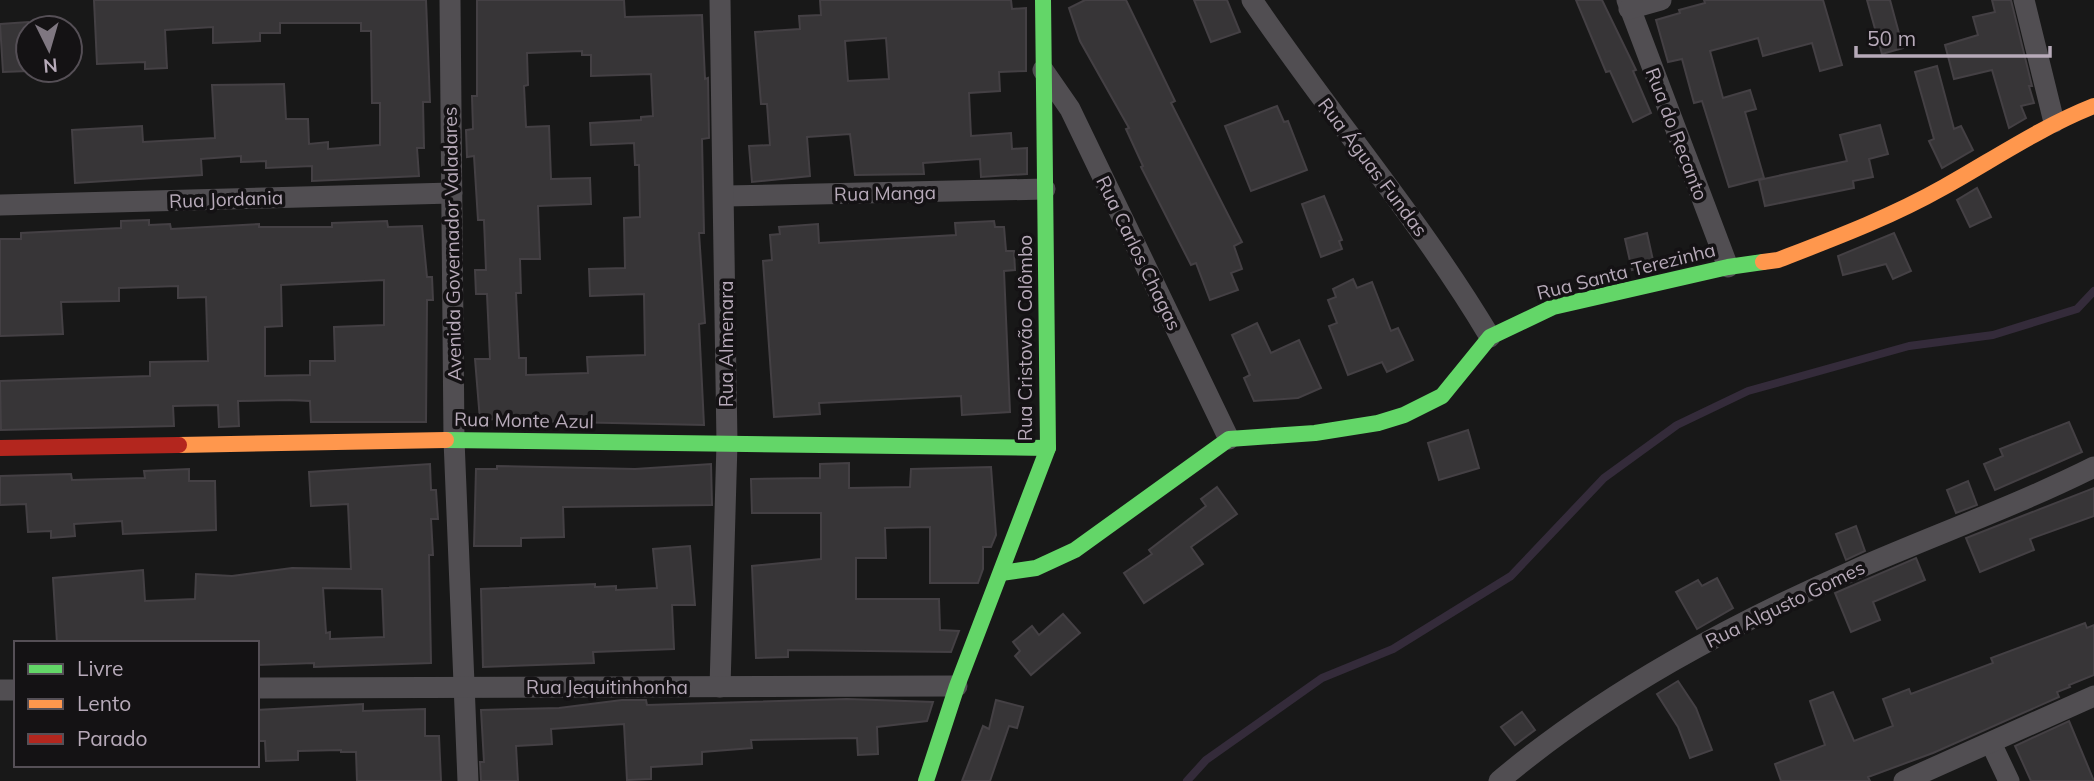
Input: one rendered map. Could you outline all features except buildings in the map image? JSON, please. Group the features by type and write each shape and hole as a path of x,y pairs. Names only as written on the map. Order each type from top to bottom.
{"street":[{"name":"Avenida Governador Valadares","path":"450,0 454,440 468,781"},
{"name":"Rua Almenara","path":"720,0 727,443 720,687"},
{"name":"Rua Cristovão Colômbo","path":"926,781 957,686 1048,448 1043,0"},
{"name":"Rua Águas Fundas","path":"1252,0 1293,61 1422,232 1490,337"},
{"path":"1628,4 1661,0"},
{"path":"2024,0 2054,122"},
{"name":"Rua do Recanto","path":"1628,4 1728,267"},
{"name":"Rua Carlos Chagas","path":"1044,69 1070,108 1229,439"},
{"name":"Rua Santa Terezinha","path":"1229,439 1315,433 1378,423 1404,415 1442,396 1490,337 1553,307 1728,267 1778,260 1879,221 1942,188 2054,122 2094,106"},
{"name":"Rua Manga","path":"725,196 1045,189"},
{"name":"Rua Jordania","path":"0,205 452,193"},
{"path":"1001,573 1036,568 1075,550 1229,439"},
{"name":"Rua Monte Azul","path":"0,448 454,440 1048,448"},
{"name":"Rua Algusto Gomes","path":"1499,781 1572,725 1688,651 1858,568 2094,467"},
{"name":"Rua Jequitinhonha","path":"259,688 957,686"},
{"path":"1904,781 2094,696"},
{"path":"1992,743 2008,781"}],"waterway":[{"path":"1187,781 1206,760 1322,678 1393,649 1511,576 1604,478 1677,425 1748,391 1909,346 1993,335 2077,309 2094,291"}],"traffic: fast":[{"path":"926,781 957,686 1048,448 1043,0"},
{"path":"1001,573 1036,568 1075,550 1229,439 1315,433 1378,423 1404,415 1442,396 1490,337 1553,307 1728,267 1763,262"},
{"path":"446,440 1048,448"}],"traffic: slow":[{"path":"1763,262 1778,260 1904,208 2036,133 2094,106"},
{"path":"179,445 446,440"}],"traffic: jam":[{"path":"0,448 179,445"}]}
